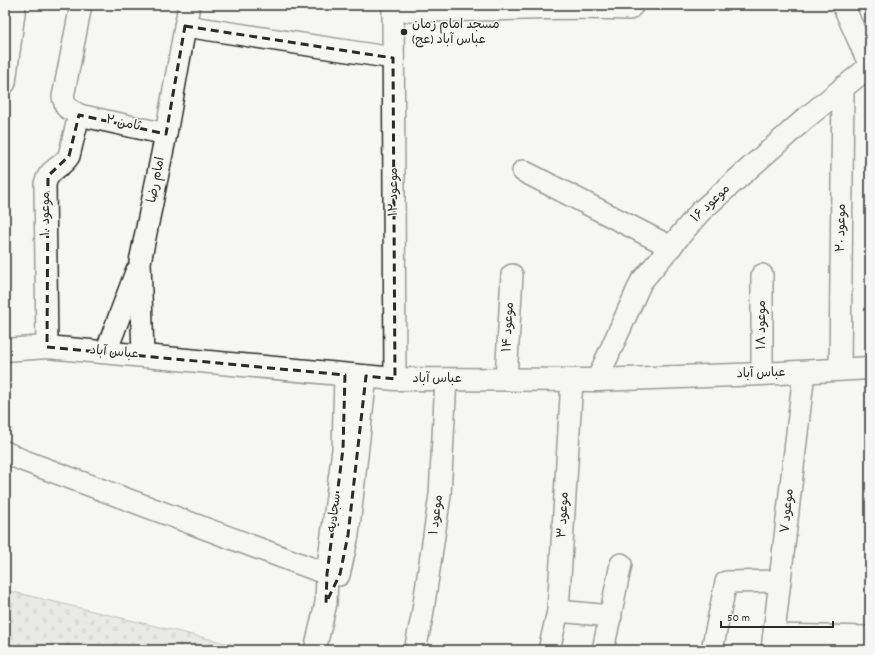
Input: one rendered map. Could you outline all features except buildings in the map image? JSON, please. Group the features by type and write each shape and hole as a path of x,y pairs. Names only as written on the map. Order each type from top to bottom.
{"main road":[{"name":"عباس آباد","path":"5,350 47,347 345,376 366,376 395,379 597,380 762,374 870,368"}],"street":[{"path":"5,83 15,5"},
{"path":"79,115 66,107 63,97 81,5"},
{"name":"امام رضا","path":"143,356 140,262 166,134 189,5"},
{"path":"393,8 629,9 634,5"},
{"path":"843,5 870,66"},
{"name":"موعود ۱۲","path":"393,8 395,379"},
{"path":"185,26 394,58"},
{"name":"موعود ۱۶","path":"597,380 641,282 700,212 806,118 870,66"},
{"name":"موعود ۲۰","path":"840,369 843,87"},
{"name":"ثامن ۲","path":"79,115 166,134"},
{"name":"موعود ۱۰","path":"47,347 46,184 52,170 66,161 69,156 79,115"},
{"path":"523,171 671,247"},
{"path":"106,352 140,262"},
{"name":"موعود ۱۸","path":"762,275 762,374"},
{"name":"موعود ۱۴","path":"506,379 512,276"},
{"name":"موعود ۷","path":"773,643 804,372"},
{"name":"سجادیه","path":"315,650 326,603 327,574 343,449 345,376"},
{"path":"326,603 340,574 348,535 366,376"},
{"name":"موعود ۱","path":"415,650 422,617 440,496 446,379"},
{"name":"موعود ۳","path":"549,650 558,611 572,380"},
{"path":"5,452 22,460 327,574"},
{"path":"603,650 621,564"},
{"path":"712,650 726,582 780,581"},
{"path":"558,611 611,616"},
{"path":"773,643 870,637"}],"highlighted area":[{"path":"185,26 393,58 395,379 366,376 348,535 340,574 326,603 327,574 343,449 345,375 47,347 48,176 69,156 79,115 166,134"}],"green space":[{"path":"5,590 255,650 5,650"}],"place":[{"name":"مسجد امام زمان (عج) عباس آباد","path":"404,32"}]}
